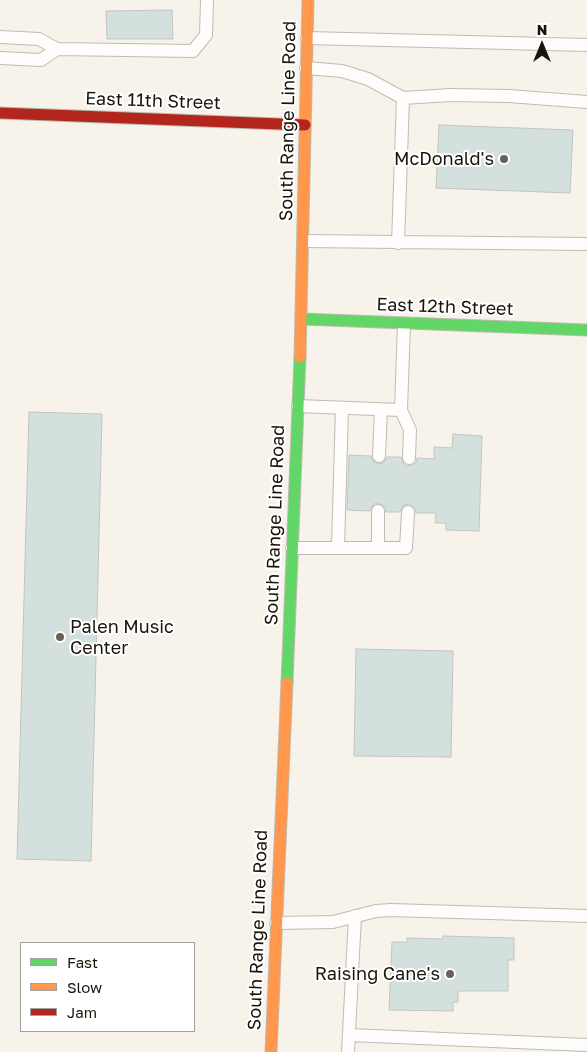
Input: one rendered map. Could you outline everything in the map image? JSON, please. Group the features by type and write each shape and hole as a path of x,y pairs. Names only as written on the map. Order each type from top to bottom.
{"main road":[{"name":"South Range Line Road","path":"270,1052 302,319 308,0"},
{"name":"East 11th Street","path":"0,113 305,124"},
{"name":"East 12th Street","path":"302,319 587,330"}],"lane":[{"path":"0,37 39,39 57,49 193,51 206,35 207,0"},
{"path":"307,38 587,46"},
{"path":"0,58 41,60 57,49"},
{"path":"306,68 342,71 368,78 403,98 451,95 509,96 587,102"},
{"path":"398,243 403,98"},
{"path":"303,240 398,243 587,244"},
{"path":"404,324 401,410 410,430 410,458"},
{"path":"298,406 401,410"},
{"path":"338,547 342,408"},
{"path":"380,456 381,409"},
{"path":"378,511 378,548"},
{"path":"292,548 406,548 408,512"},
{"path":"276,923 333,922 376,911 391,910 587,916"},
{"path":"348,1052 354,916"},
{"path":"349,1035 587,1045"}],"building":[{"path":"172,10 173,39 107,39 106,11"},
{"name":"McDonald's","path":"439,125 573,130 570,193 436,188"},
{"name":"Palen Music Center","path":"29,412 102,414 91,861 17,859"},
{"path":"453,434 482,436 479,531 446,530 446,523 435,523 436,513 416,513 415,508 409,504 404,505 400,512 386,512 385,507 378,503 374,504 370,511 347,510 349,455 371,456 372,460 378,464 383,463 387,457 401,457 404,465 409,466 416,463 417,458 434,459 434,447 452,448"},
{"path":"356,649 453,651 451,757 354,756"},
{"name":"Raising Cane's","path":"443,936 514,938 514,960 508,960 508,991 458,991 458,1002 453,1002 453,1011 389,1010 392,942 407,942 407,938 443,939"}],"traffic: fast":[{"path":"302,319 587,330"},
{"path":"287,683 300,357"}],"traffic: slow":[{"path":"300,357 308,0"},
{"path":"271,1052 287,683"}],"traffic: jam":[{"path":"0,113 305,125"}],"place":[{"name":"McDonald's","path":"504,159"},
{"name":"Palen Music Center","path":"60,637"},
{"name":"Raising Cane's","path":"450,974"}]}
